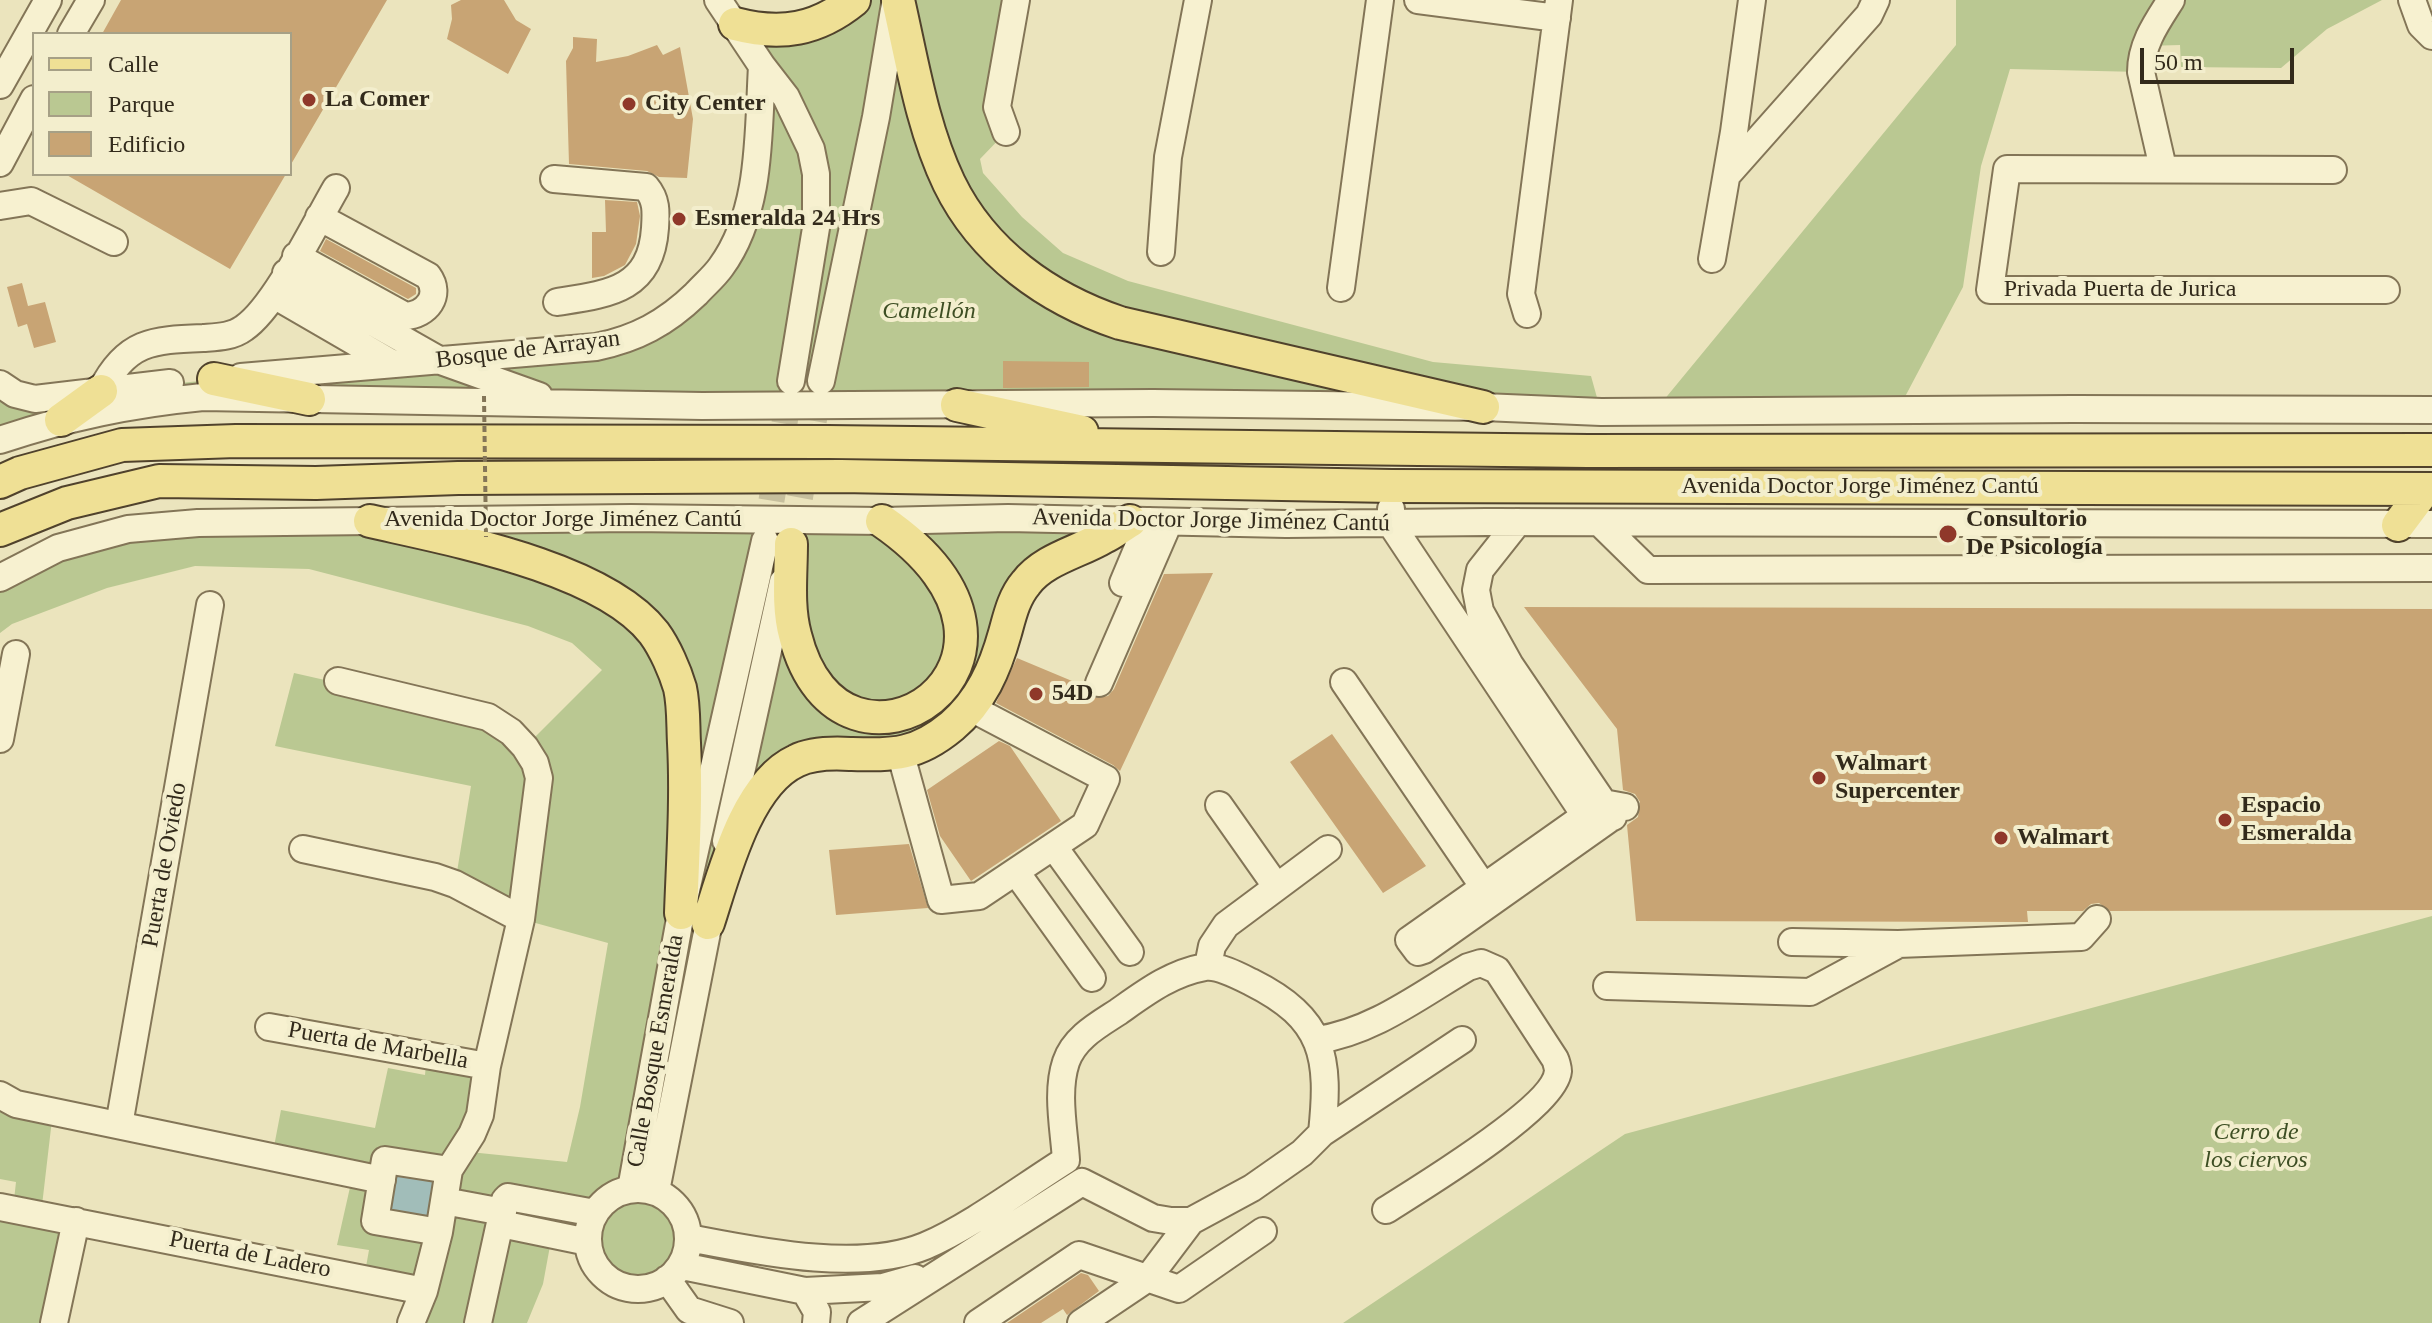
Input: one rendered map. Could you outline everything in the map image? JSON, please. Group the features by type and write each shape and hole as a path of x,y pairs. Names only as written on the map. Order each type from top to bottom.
{"main road":[{"path":"726,12 760,31 778,31 807,26 834,16 854,0"},
{"path":"897,0 936,149 949,183 984,235 1009,262 1031,279 1074,305 1120,323 1483,407"},
{"path":"214,379 309,399"},
{"path":"61,420 101,391"},
{"path":"957,405 1147,446"},
{"name":"Avenida Doctor Jorge Jiménez Cantú","path":"0,482 20,473 122,445 236,441 828,442 1588,451 2432,450"},
{"name":"Avenida Doctor Jorge Jiménez Cantú","path":"0,530 67,503 159,481 316,483 458,478 841,476 1392,486 2429,489"},
{"path":"2398,525 2429,489"},
{"path":"370,521 495,550 570,576 620,604 654,633 679,686 682,703 695,918"},
{"path":"783,540 794,635 806,667 818,685 844,710 859,716 895,716 926,702 951,678 962,646 961,621 950,592 933,565 908,539 882,521"},
{"path":"695,918 760,795 783,769 811,755 901,755 949,728 971,708 991,676 1015,600 1024,585 1046,565 1104,537 1149,521"}],"street":[{"path":"0,85 48,0"},
{"path":"72,32 91,0"},
{"path":"696,0 711,13 726,12 786,97 811,149 816,174 816,228 791,381"},
{"path":"821,381 897,0"},
{"path":"1006,132 997,107 1016,0"},
{"path":"1161,252 1168,157 1198,0"},
{"path":"1341,288 1380,0"},
{"path":"1418,0 1558,9 1521,294 1527,314"},
{"path":"1712,259 1752,0"},
{"path":"1727,175 1869,15 1876,0"},
{"path":"2163,168 2141,72 2141,58 2151,32 2171,0"},
{"path":"2412,0 2428,23"},
{"name":"Bosque de Arrayan","path":"3,395 35,399 214,379 554,352 619,342 660,324 694,296 720,269 735,245 753,189 762,66"},
{"path":"0,163 32,103"},
{"name":"Privada Puerta de Jurica","path":"2333,170 2007,169 1990,290 2386,290"},
{"path":"554,179 646,187 654,196 656,212 654,244 647,267 630,283 595,297 557,302"},
{"path":"101,391 119,362 155,340 232,334 256,318 336,188"},
{"path":"0,206 31,201 114,242"},
{"path":"284,277 405,316 427,309 435,293 434,283 428,276 319,217"},
{"path":"284,277 417,362"},
{"path":"284,277 417,362 561,404"},
{"path":"0,440 61,420 154,402 203,397 561,404 1153,403 1483,407 1601,412 2432,410"},
{"path":"1392,486 1391,524 1608,816"},
{"name":"Avenida Doctor Jorge Jiménez Cantú","path":"0,578 58,548 128,529 198,523 616,518 882,521 1008,518 1391,524 2432,524"},
{"path":"1123,583 1149,521"},
{"path":"1099,683 1149,521"},
{"path":"1518,522 1480,570 1476,590 1480,611 1510,665 1608,816"},
{"path":"1600,523 1648,570 2432,568"},
{"name":"Calle Bosque Esmeralda","path":"644,1190 695,918 783,540"},
{"name":"Puerta de Oviedo","path":"119,1125 210,605"},
{"path":"0,739 16,654"},
{"name":"Puerta de Marbella","path":"338,681 488,717 511,732 525,747 535,763 539,778 521,919 487,1066 480,1115 449,1170"},
{"path":"1344,682 1483,886"},
{"path":"901,755 941,900 979,896 1085,825 1106,779 971,708"},
{"path":"1219,805 1276,886"},
{"path":"1608,816 1418,952 1409,940 1483,886 1608,816"},
{"path":"1054,847 1130,952"},
{"path":"303,849 435,877 455,884 521,919"},
{"path":"1208,966 1212,946 1226,925 1328,849"},
{"path":"1016,872 1092,978"},
{"path":"1792,942 1898,944 2081,937 2097,919"},
{"path":"1607,986 1810,992 1898,944"},
{"path":"1317,1040 1364,1029 1468,967 1481,963 1497,970 1555,1059 1559,1070 1554,1081 1504,1133 1386,1210"},
{"path":"689,1238 831,1259 889,1257 924,1246 1066,1160 1062,1094 1066,1063 1074,1047 1091,1030 1167,979 1208,966 1271,992 1297,1015 1317,1040 1325,1062 1327,1091 1322,1133"},
{"name":"Puerta de Marbella","path":"269,1027 487,1066"},
{"path":"1081,1323 1148,1278 1191,1221 1252,1188 1302,1153 1322,1133 1462,1040"},
{"path":"0,1095 16,1104 382,1180"},
{"path":"411,1323 424,1291 439,1232 449,1170 385,1160 375,1221 439,1232"},
{"path":"1045,1173 1060,1196"},
{"path":"861,1323 1082,1182 1153,1218 1191,1221"},
{"path":"644,1190 677,1206 686,1221 689,1238 674,1273 659,1285 643,1289 627,1288 612,1282 599,1271 591,1258 589,1227 604,1201 617,1193 644,1190"},
{"path":"444,1201 510,1215 552,1235 588,1242"},
{"name":"Puerta de Ladero","path":"0,1207 424,1291"},
{"path":"510,1215 568,1208 595,1213"},
{"path":"478,1323 510,1215"},
{"path":"54,1323 76,1221"},
{"path":"978,1323 1079,1255 1179,1289 1263,1231"},
{"path":"674,1273 726,1275 798,1290 883,1287 945,1268"},
{"path":"674,1273 689,1310 730,1323"},
{"path":"798,1290 817,1312 816,1323"}],"path":[{"path":"484,396 486,537"}],"green space":[{"name":"Camellón","path":"854,0 1016,0 1006,132 980,159 983,173 1022,217 1063,253 1128,281 1433,362 1591,376 1601,412 816,405 820,381 792,381 784,406 203,397 0,440 0,384 101,391 636,337 735,245 760,31"},
{"path":"1956,0 2382,0 2327,29 2281,68 2181,67 2180,45 2146,46 2141,72 2010,69 1981,166 1963,287 1898,410 1654,412 1956,45"},
{"path":"745,519 765,541 793,536 810,519 1130,521 1046,565 949,728 820,755 742,828 656,1191 676,1207 685,1220 688,1236 679,1269 653,1286 636,1289 620,1286 596,1266 590,1233 595,1214 512,1197 501,1224 552,1235 543,1284 527,1323 411,1323 424,1291 364,1278 369,1250 337,1245 353,1174 272,1157 281,1110 375,1128 388,1068 425,1075 427,1054 487,1066 460,1151 567,1162 580,1107 608,943 521,919 455,884 471,786 275,746 294,673 488,717 525,747 602,670 572,643 528,626 309,569 195,566 107,588 12,624 0,633 0,578 128,529"},
{"name":"Cerro de los ciervos","path":"2432,916 2432,1323 1343,1323 1625,1134"},
{"path":"0,1095 53,1111 41,1214 76,1221 54,1323 0,1323 0,1207 13,1209 16,1182 0,1179"}],"water":[{"path":"385,1160 449,1170 439,1232 375,1221"}],"building":[{"name":"La Comer","path":"121,0 387,0 292,163 292,32 103,32"},
{"path":"461,0 504,0 516,20 531,29 508,74 447,39 452,19 451,5"},
{"name":"City Center","path":"573,37 597,39 596,62 628,56 657,45 663,55 680,47 693,119 687,178 569,164 566,61 573,48"},
{"name":"La Comer","path":"68,176 285,176 230,269"},
{"path":"605,200 637,202 640,216 636,244 625,265 604,276 592,278 592,232 606,232"},
{"path":"326,239 416,288 416,294 408,299 320,251"},
{"path":"22,283 28,306 45,302 56,342 34,348 27,324 18,327 7,287"},
{"path":"1003,361 1089,362 1089,387 1003,388"},
{"path":"1213,573 1120,771 996,703 1017,658 1084,686 1093,698 1108,696 1114,689 1164,574"},
{"name":"Espacio Esmeralda","path":"1524,607 2432,609 2432,910 2110,911 2099,903 2091,904 2083,911 2027,911 2028,922 1636,921 1627,825 1638,817 1640,802 1635,794 1623,790 1617,729"},
{"path":"1332,734 1426,866 1383,893 1290,762"},
{"path":"999,741 1010,746 1061,821 971,881 940,836 927,790"},
{"path":"909,844 928,908 836,915 829,850"},
{"path":"1081,1273 1088,1275 1099,1291 1067,1315 1063,1309 1041,1323 1007,1323"}],"tunnel":[{"path":"765,539 791,384"},
{"path":"793,536 820,386"}],"place":[{"name":"La Comer","path":"309,100"},
{"name":"City Center","path":"629,104"},
{"name":"Esmeralda 24 Hrs","path":"679,219"},
{"name":"Consultorio De Psicología","path":"1948,534"},
{"name":"54D","path":"1036,694"},
{"name":"Walmart Supercenter","path":"1819,778"},
{"name":"Espacio Esmeralda","path":"2225,820"},
{"name":"Walmart","path":"2001,838"}]}
